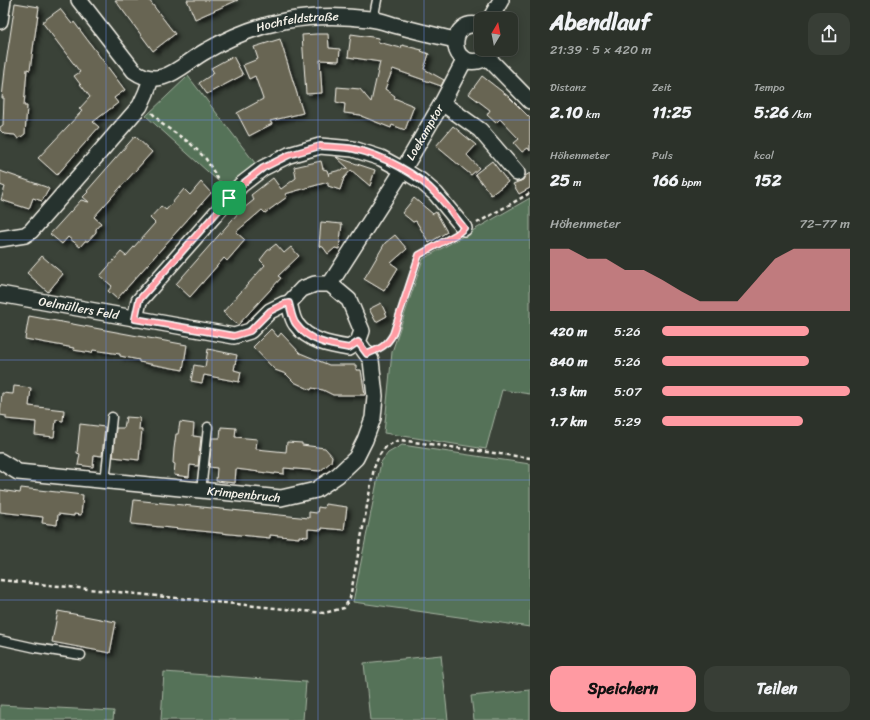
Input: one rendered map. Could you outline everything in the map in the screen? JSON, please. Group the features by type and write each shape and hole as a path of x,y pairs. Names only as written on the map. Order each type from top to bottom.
{"street":[{"path":"0,21 2,0"},
{"path":"0,239 25,235 31,231 140,106 151,79 134,71 79,0"},
{"path":"494,12 501,0"},
{"name":"Hochfeldstraße","path":"151,79 166,77 201,53 226,39 252,29 283,20 328,16 374,20 455,40"},
{"path":"474,24 466,26 459,31 455,40 457,51 465,59 472,62 480,61 486,56"},
{"path":"492,56 530,100"},
{"name":"Loekamptor","path":"330,284 403,170 442,103 465,59"},
{"path":"442,103 480,130 517,173"},
{"path":"135,319 139,300 241,185 263,168 289,155 320,146 353,149 381,158 403,170 421,181 436,194 464,228"},
{"path":"330,284 315,284 302,290 289,303 295,324 308,336 327,344 349,348 362,348"},
{"name":"Krimpenbruch","path":"0,461 18,472 201,491 281,498 316,490 338,475 356,458 365,440 373,418 375,396 371,360 362,348 362,331 349,300 330,284"},
{"name":"Oelmüllers Feld","path":"0,294 234,336 250,331 270,311 289,303"}],"lane":[{"path":"374,20 377,0"},
{"path":"105,482 112,417"},
{"path":"201,491 208,427"},
{"path":"0,640 36,648 81,655"}],"path":[{"path":"140,106 151,113 162,124 190,143 206,159 229,198"},
{"path":"362,348 381,348 389,343 419,255 457,234 464,228 481,221 530,193"},
{"path":"0,580 324,613 344,608 350,598 374,468 379,453 390,444 400,440 530,458"}],"green space":[{"path":"188,76 255,163 228,190 146,116"},
{"path":"530,198 530,394 502,390 486,449 384,433 392,352 423,259"},
{"path":"402,445 530,464 530,627 353,602 381,462 388,453"},
{"path":"441,655 448,720 370,720 364,663"},
{"path":"164,672 306,682 303,720 161,720"},
{"path":"530,690 530,720 474,720 471,696"},
{"path":"0,705 114,711 113,720 0,720"}],"building":[{"path":"115,0 149,0 175,34 153,51"},
{"path":"187,0 238,0 195,19"},
{"path":"15,3 39,7 30,70 27,69 24,106 27,106 25,134 18,139 15,135 4,134 0,130 0,127 3,125 4,98 2,98"},
{"path":"60,9 72,24 74,22 125,90 114,98 118,103 93,122 99,127 57,175 38,158 82,111 79,109 90,97 74,76 80,72 42,22"},
{"path":"328,34 329,48 340,49 339,61 320,60 322,93 306,94 302,35"},
{"path":"351,34 379,38 378,42 401,48 402,45 422,50 421,51 429,54 424,69 444,80 441,86 393,69 385,89 395,96 394,98 414,106 405,130 392,125 391,128 361,115 344,113 345,104 336,102 337,87 360,89 371,102 380,62 348,57"},
{"path":"280,39 303,113 270,121 272,124 249,136 237,113 263,99 255,76 249,79 243,65 258,59 254,47"},
{"path":"233,56 243,75 207,94 199,83 214,73 211,68"},
{"path":"482,76 509,97 530,118 530,151 528,148 522,152 514,143 519,139 500,119 496,123 487,115 490,110 469,94"},
{"path":"453,126 476,145 467,155 479,168 471,175 436,146"},
{"path":"135,136 152,152 94,217 101,223 96,229 96,232 88,241 85,241 80,247 68,237 62,244 50,234 81,200 89,202 83,197 88,192 87,191"},
{"path":"336,157 375,170 370,186 351,170 344,178 340,190 328,186 328,182 285,194 287,197 265,213 262,210 236,232 245,240 227,261 224,258 190,297 176,284 239,212 254,200 251,195 273,178 281,189 296,178 294,167 321,161 323,169 327,170 329,176 329,173 348,168"},
{"path":"492,161 508,182 491,195 475,174"},
{"path":"0,171 49,189 42,201 33,198 29,209 1,200 5,187 0,185"},
{"path":"530,173 530,188 519,194 513,184 523,180 525,176"},
{"path":"201,182 211,193 117,299 108,291 112,286 100,276 121,252 126,256 155,223 150,218 161,206 166,210 184,189 190,195"},
{"path":"414,198 433,214 436,212 447,232 429,243 416,221 413,222 402,213"},
{"path":"321,222 342,224 339,249 335,248 328,254 323,247 319,246"},
{"path":"395,235 407,249 391,263 398,268 384,291 364,279 385,243"},
{"path":"276,244 284,253 291,247 299,256 278,276 281,278 238,325 223,312 265,265 260,260 267,251"},
{"path":"42,256 63,274 48,292 27,273"},
{"path":"381,303 387,316 376,322 369,309"},
{"path":"29,316 187,345 183,370 139,362 139,360 120,356 120,354 93,350 92,353 73,350 74,348 25,339"},
{"path":"271,329 278,337 281,333 300,353 329,365 356,365 356,370 361,370 365,395 333,395 323,390 312,388 311,390 294,382 286,374 275,370 253,347"},
{"path":"208,349 237,355 234,370 241,372 239,382 204,375 202,383 191,381 194,365 205,367"},
{"path":"14,386 31,388 29,406 64,410 63,421 56,420 54,437 35,435 36,422 6,419 6,416 0,415 2,393 13,394"},
{"path":"126,417 140,418 139,430 142,430 139,460 113,457 116,428 124,428"},
{"path":"180,422 194,424 193,436 201,437 198,466 190,465 189,477 174,475 174,449 176,434 178,434"},
{"path":"80,424 105,427 102,456 94,455 93,467 78,465 80,454 77,453"},
{"path":"221,427 236,428 235,437 257,439 256,449 286,452 287,442 302,443 302,445 325,448 332,456 331,462 320,471 284,468 284,474 236,469 235,483 216,481 217,468 209,467 212,438 220,438"},
{"path":"21,488 83,495 81,515 74,514 74,516 58,514 57,525 42,523 43,517 0,512 0,490 20,493"},
{"path":"134,500 309,518 309,512 317,513 318,507 324,508 325,504 347,507 344,530 322,528 322,530 308,529 308,537 299,536 299,538 270,535 270,538 131,524"},
{"path":"58,611 116,622 110,653 52,642"}],"route":[{"path":"320,146 353,149 381,158 421,181 436,194 464,228 457,234 419,255 389,343 367,354 358,342 349,348 327,344 308,336 295,324 289,303 270,311 250,331 234,336 135,319 139,300 229,198 241,185 263,168 289,155 320,146"}]}
